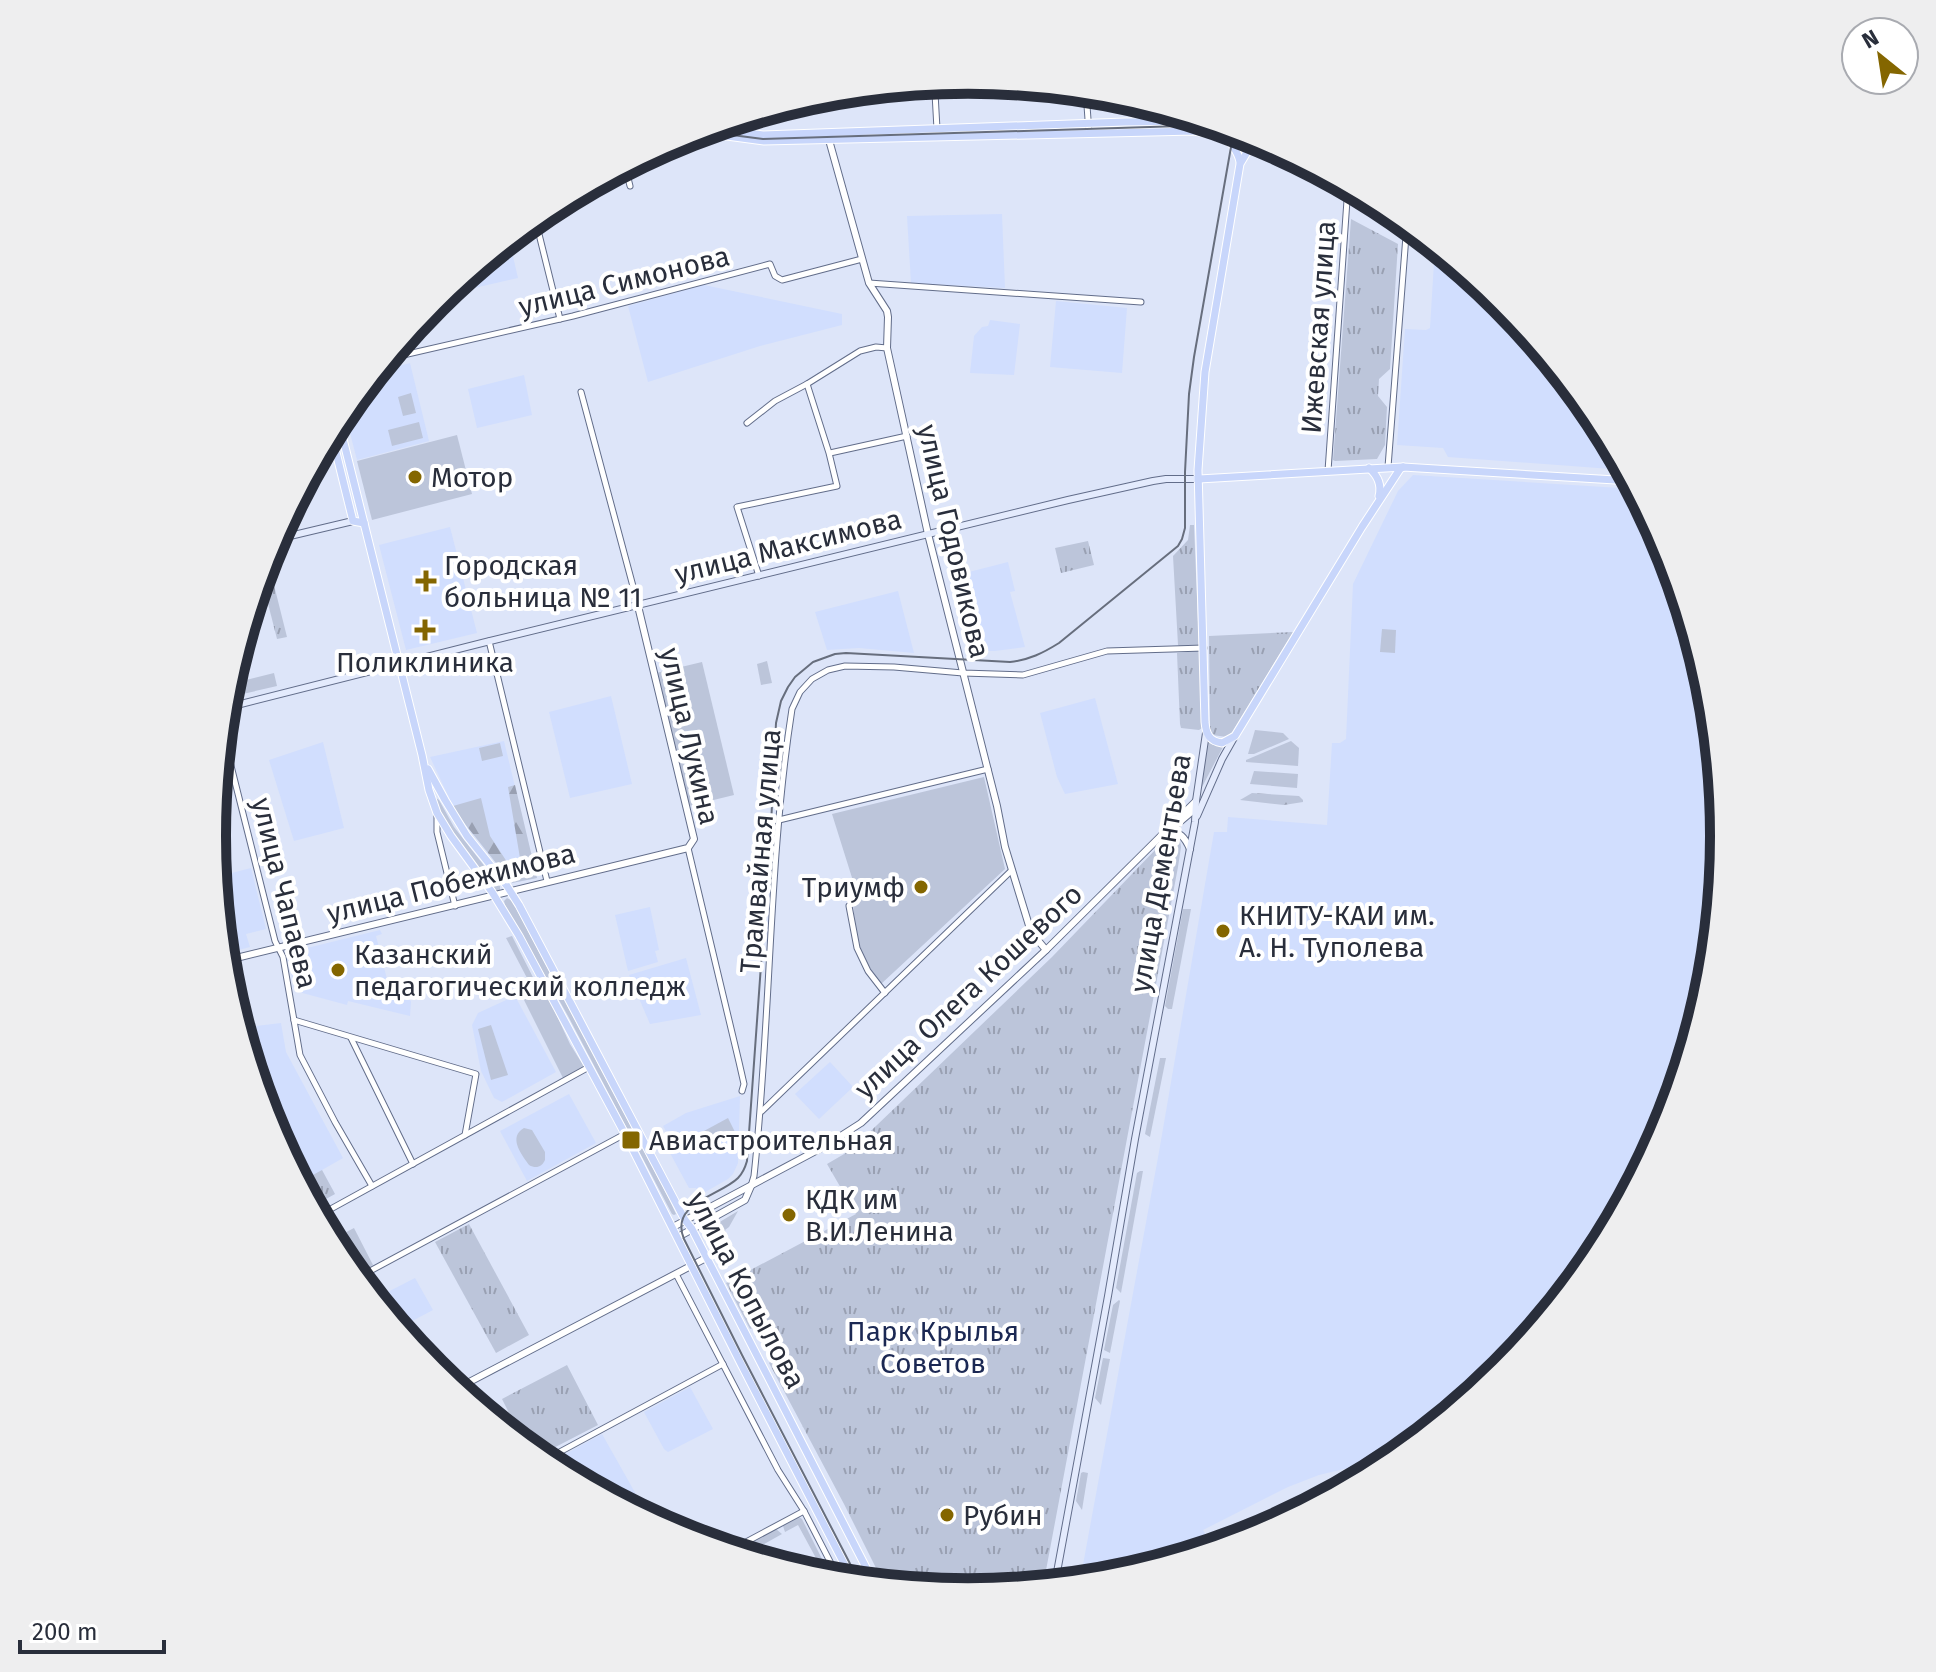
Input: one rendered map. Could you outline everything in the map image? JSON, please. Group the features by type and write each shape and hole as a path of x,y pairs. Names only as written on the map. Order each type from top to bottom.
{"main road":[{"path":"735,131 763,135 1170,122"},
{"path":"723,135 764,141 1194,131 1208,134"},
{"path":"1214,136 1244,150 1249,149"},
{"name":"улица Дементьева","path":"1057,1573 1190,849 1206,733 1198,463 1205,372 1240,164 1231,142"},
{"name":"улица Дементьева","path":"1240,164 1249,149"},
{"path":"343,437 422,755"},
{"path":"335,449 353,521"},
{"name":"улица Максимова","path":"238,705 1153,481 1388,467 1619,480"},
{"path":"1197,805 1235,736 1403,467"},
{"path":"1369,468 1379,483 1376,506"},
{"path":"290,536 353,521 364,523"},
{"path":"1206,733 1216,742 1227,742 1235,736"},
{"name":"улица Копылова","path":"422,755 437,813 519,936 625,1134 846,1568"},
{"name":"улица Копылова","path":"422,755 454,816 511,892 536,936 615,1091 692,1229 868,1572"},
{"path":"741,1364 740,1358 746,1351 757,1356"}],"street":[{"path":"935,95 937,130"},
{"path":"1087,104 1089,133"},
{"name":"улица Годовикова","path":"829,140 869,283 887,311 887,348 928,534 1012,870 1031,932 1046,950"},
{"path":"628,177 630,186"},
{"name":"Ижевская улица","path":"1328,471 1347,198"},
{"path":"538,231 560,319"},
{"path":"1388,467 1406,237"},
{"name":"улица Симонова","path":"403,355 560,319 770,264 775,276 782,280 862,259"},
{"path":"869,283 1141,302"},
{"path":"747,423 775,401 860,351 887,348"},
{"path":"759,576 737,507 837,486 807,384"},
{"name":"улица Лукина","path":"581,392 638,606 694,839 688,848 744,1084 742,1091"},
{"path":"829,453 907,436"},
{"path":"489,641 547,881"},
{"name":"Трамвайная улица","path":"751,1186 761,1112 779,820 792,709 800,692 812,679 828,670 845,666 1023,675 1107,651 1205,648"},
{"name":"улица Чапаева","path":"230,761 283,957 300,1055 372,1186"},
{"path":"779,820 988,769"},
{"name":"улица Олега Кошевого","path":"673,1227 825,1146 861,1123 1197,805"},
{"path":"437,813 437,832 455,906"},
{"path":"1176,822 1194,824"},
{"name":"улица Олега Кошевого","path":"1157,840 1176,822"},
{"path":"1167,833 1182,835 1190,849"},
{"name":"улица Побежимова","path":"236,958 688,848"},
{"name":"улица Олега Кошевого","path":"761,1112 1012,870"},
{"path":"849,906 857,948 868,971 885,993"},
{"path":"294,1020 476,1074 465,1135"},
{"path":"351,1037 413,1164"},
{"path":"327,1211 589,1067"},
{"path":"368,1272 625,1134"},
{"path":"678,1237 745,1200 751,1186"},
{"path":"467,1383 706,1258"},
{"name":"улица Копылова","path":"676,1274 783,1479 804,1511 832,1566"},
{"path":"557,1454 723,1364"},
{"path":"744,1543 804,1511"}],"shaded area":[{"path":"1002,214 1005,288 911,283 907,216"},
{"path":"512,251 518,278 466,290"},
{"path":"1434,259 1493,311 1526,347 1557,384 1613,469 1448,457 1443,448 1397,445 1405,329 1430,328"},
{"path":"704,285 842,314 842,325 760,346 648,382 628,306"},
{"path":"1056,301 1127,308 1122,373 1050,367"},
{"path":"990,320 1020,324 1014,375 970,373 974,336 982,327 988,326"},
{"path":"410,363 429,441 357,460 349,428 393,368"},
{"path":"524,375 532,415 477,428 468,389"},
{"path":"1413,475 1623,488 1654,552 1671,597 1696,691 1704,739 1710,836 1708,885 1704,933 1685,1028 1654,1120 1611,1207 1557,1288 1493,1361 1457,1394 1420,1425 1356,1468 1319,1475 1288,1487 1203,1530 1208,1539 1160,1553 1082,1569 1214,832 1227,832 1228,817 1327,825 1332,743 1346,739 1353,584 1398,491"},
{"name":"Городская больница № 11","path":"450,527 477,633 406,650 379,545"},
{"path":"1008,562 1015,591 1010,592 1025,647 972,651 955,580 965,573"},
{"path":"898,591 914,653 859,648 827,650 815,612"},
{"path":"611,696 632,784 570,798 549,712"},
{"path":"1095,698 1118,784 1065,794 1057,777 1040,713"},
{"path":"504,741 537,878 512,883 453,806 430,757"},
{"path":"323,742 344,828 294,841 269,760"},
{"path":"251,868 266,929 246,934 250,947 235,951 232,933 228,874"},
{"path":"650,907 659,950 655,951 658,962 628,971 615,915"},
{"name":"Казанский педагогический колледж","path":"380,930 382,934 376,936 389,987 394,992 406,988 411,1002 410,1016 348,1001 347,1005 295,991 287,953"},
{"path":"686,958 701,1015 650,1024 629,975"},
{"path":"515,996 556,1072 502,1102 494,1098 481,1071 472,1025 478,1013"},
{"path":"281,1023 286,1052 343,1158 322,1170 335,1194 322,1201 282,1120 251,1027"},
{"path":"830,1062 853,1087 819,1119 795,1094"},
{"path":"569,1094 596,1143 527,1181 500,1131"},
{"path":"740,1096 738,1163 728,1179 700,1195 696,1188 689,1188 664,1142 668,1135 663,1126 686,1113"},
{"path":"415,1278 433,1310 408,1323 384,1294"},
{"path":"690,1387 713,1429 668,1452 644,1412"},
{"path":"602,1434 640,1501 597,1479 561,1456"}],"green space":[{"path":"1351,219 1398,244 1390,369 1379,379 1378,396 1387,407 1385,445 1377,459 1335,461 1333,460"},
{"path":"411,393 416,413 403,416 398,397"},
{"path":"419,422 423,438 392,446 388,430"},
{"name":"Мотор","path":"457,435 472,494 372,520 357,461"},
{"path":"1190,525 1194,525 1199,647 1180,647 1173,556 1188,540"},
{"path":"1088,541 1094,565 1061,573 1055,548"},
{"path":"272,578 287,637 277,639 266,595"},
{"path":"1382,629 1396,630 1395,653 1380,652"},
{"path":"1293,632 1232,732 1227,737 1212,735 1209,636"},
{"path":"1177,653 1200,653 1202,728 1199,730 1181,728"},
{"path":"767,661 772,683 761,685 757,664"},
{"path":"702,662 734,795 689,806 656,673"},
{"path":"244,673 246,680 274,673 277,686 239,695"},
{"path":"1255,730 1283,733 1289,739 1248,754"},
{"path":"1291,741 1299,748 1298,766 1246,762 1246,760"},
{"path":"1208,742 1224,745 1202,787 1201,785"},
{"path":"500,743 503,756 482,761 479,748"},
{"path":"1254,771 1298,774 1297,788 1250,784"},
{"name":"Триумф","path":"984,777 1005,869 881,984 864,959 856,933 853,905 859,900 832,814"},
{"path":"515,785 537,878 512,883 453,806 481,798 490,836 509,865 521,864 508,787"},
{"path":"1252,793 1299,796 1303,802 1284,805 1240,800"},
{"path":"436,798 454,827 500,886 500,891 496,891 453,835"},
{"name":"Парк Крылья Советов","path":"1172,837 1180,840 1178,867 1045,1574 968,1578 878,1573 769,1363 776,1350 774,1337 765,1329 750,1329 726,1283 856,1214 827,1164 851,1150 1052,957 1157,848"},
{"path":"507,898 512,901 676,1214 672,1214 568,1016 505,905"},
{"path":"1183,909 1191,909 1172,1009 1168,1009 1165,1006"},
{"path":"512,936 583,1065 583,1070 569,1077 563,1078 516,984 527,978 506,938"},
{"path":"491,1025 508,1075 491,1080 478,1029"},
{"path":"1160,1058 1166,1058 1150,1137 1145,1134"},
{"path":"728,1118 735,1132 711,1145 704,1131"},
{"path":"524,1128 532,1130 545,1152 545,1160 538,1167 529,1165 516,1141"},
{"path":"322,1170 335,1194 322,1201 310,1177"},
{"path":"1143,1171 1121,1293 1116,1288 1137,1173"},
{"path":"826,1194 834,1208 818,1213 811,1203"},
{"path":"738,1211 726,1232 720,1235 708,1229"},
{"path":"469,1224 529,1335 496,1353 435,1242"},
{"path":"354,1228 373,1265 366,1269 342,1234"},
{"path":"1119,1300 1110,1353 1104,1350 1113,1305"},
{"path":"1103,1358 1110,1359 1101,1405 1095,1398"},
{"path":"567,1365 598,1425 551,1449 507,1418 510,1415 502,1399"},
{"path":"1083,1472 1088,1473 1082,1510 1076,1501"},
{"path":"799,1517 802,1519 825,1564 814,1562 817,1560 798,1525 785,1532 783,1526"},
{"path":"776,1529 782,1534 758,1548 747,1544"}],"tram line":[{"path":"726,134 763,139 1184,126"},
{"path":"853,1569 742,1355 684,1239 681,1227 690,1209 738,1178 747,1161 776,723 781,701 795,677 813,662 835,654 1010,662 1036,656 1059,643 1178,546 1185,528 1189,394 1232,142"}],"place":[{"name":"Мотор","path":"415,477"},
{"name":"Городская больница № 11","path":"426,581"},
{"name":"Поликлиника","path":"425,630"},
{"name":"Триумф","path":"921,887"},
{"name":"КНИТУ-КАИ им. А. Н. Туполева","path":"1223,931"},
{"name":"Казанский педагогический колледж","path":"338,970"},
{"name":"Авиастроительная","path":"631,1140"},
{"name":"КДК им В.И.Ленина","path":"789,1215"},
{"name":"Рубин","path":"947,1515"}]}
